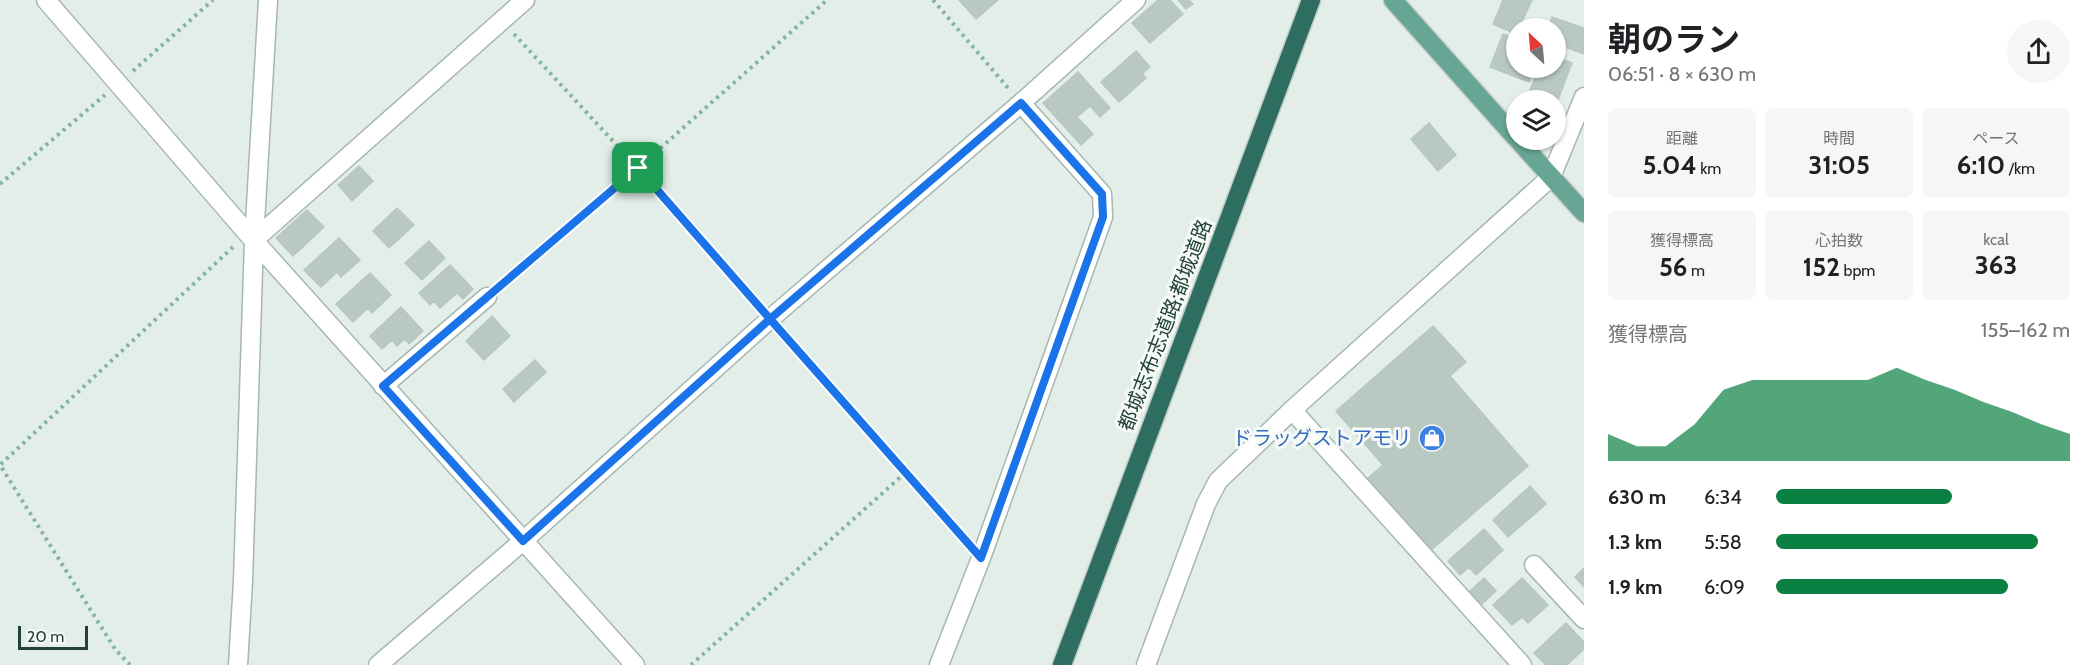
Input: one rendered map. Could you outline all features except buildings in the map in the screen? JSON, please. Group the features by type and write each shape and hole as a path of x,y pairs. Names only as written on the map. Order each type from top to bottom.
{"highway":[{"name":"都城志布志道路;都城道路","path":"1062,665 1311,0"}],"main road":[{"path":"1393,0 1506,127"},
{"path":"1527,150 1584,213"}],"street":[{"path":"46,0 251,237 635,665"},
{"path":"238,665 243,570 251,237 268,0"},
{"path":"251,237 525,0"},
{"path":"378,665 523,541 770,319 1021,103 1136,0"},
{"path":"1146,665 1206,504 1218,480 1292,410 1551,177 1584,97"},
{"path":"939,665 981,558 1103,217 1102,194 1021,103"},
{"path":"383,386 487,297"},
{"path":"1292,410 1522,665"},
{"path":"1534,565 1584,619"}],"path":[{"path":"487,297 638,168 826,0"},
{"path":"933,0 1021,103"},
{"path":"502,20 638,168 981,558"},
{"path":"130,665 115,649 0,465 251,237"},
{"path":"691,665 906,472"}],"place":[{"name":"ドラッグストアモリ","path":"1432,438"}],"route":[{"path":"638,168 383,386 523,541 770,319 981,558 1103,217 1102,194 1021,103 770,319 638,168"}]}
